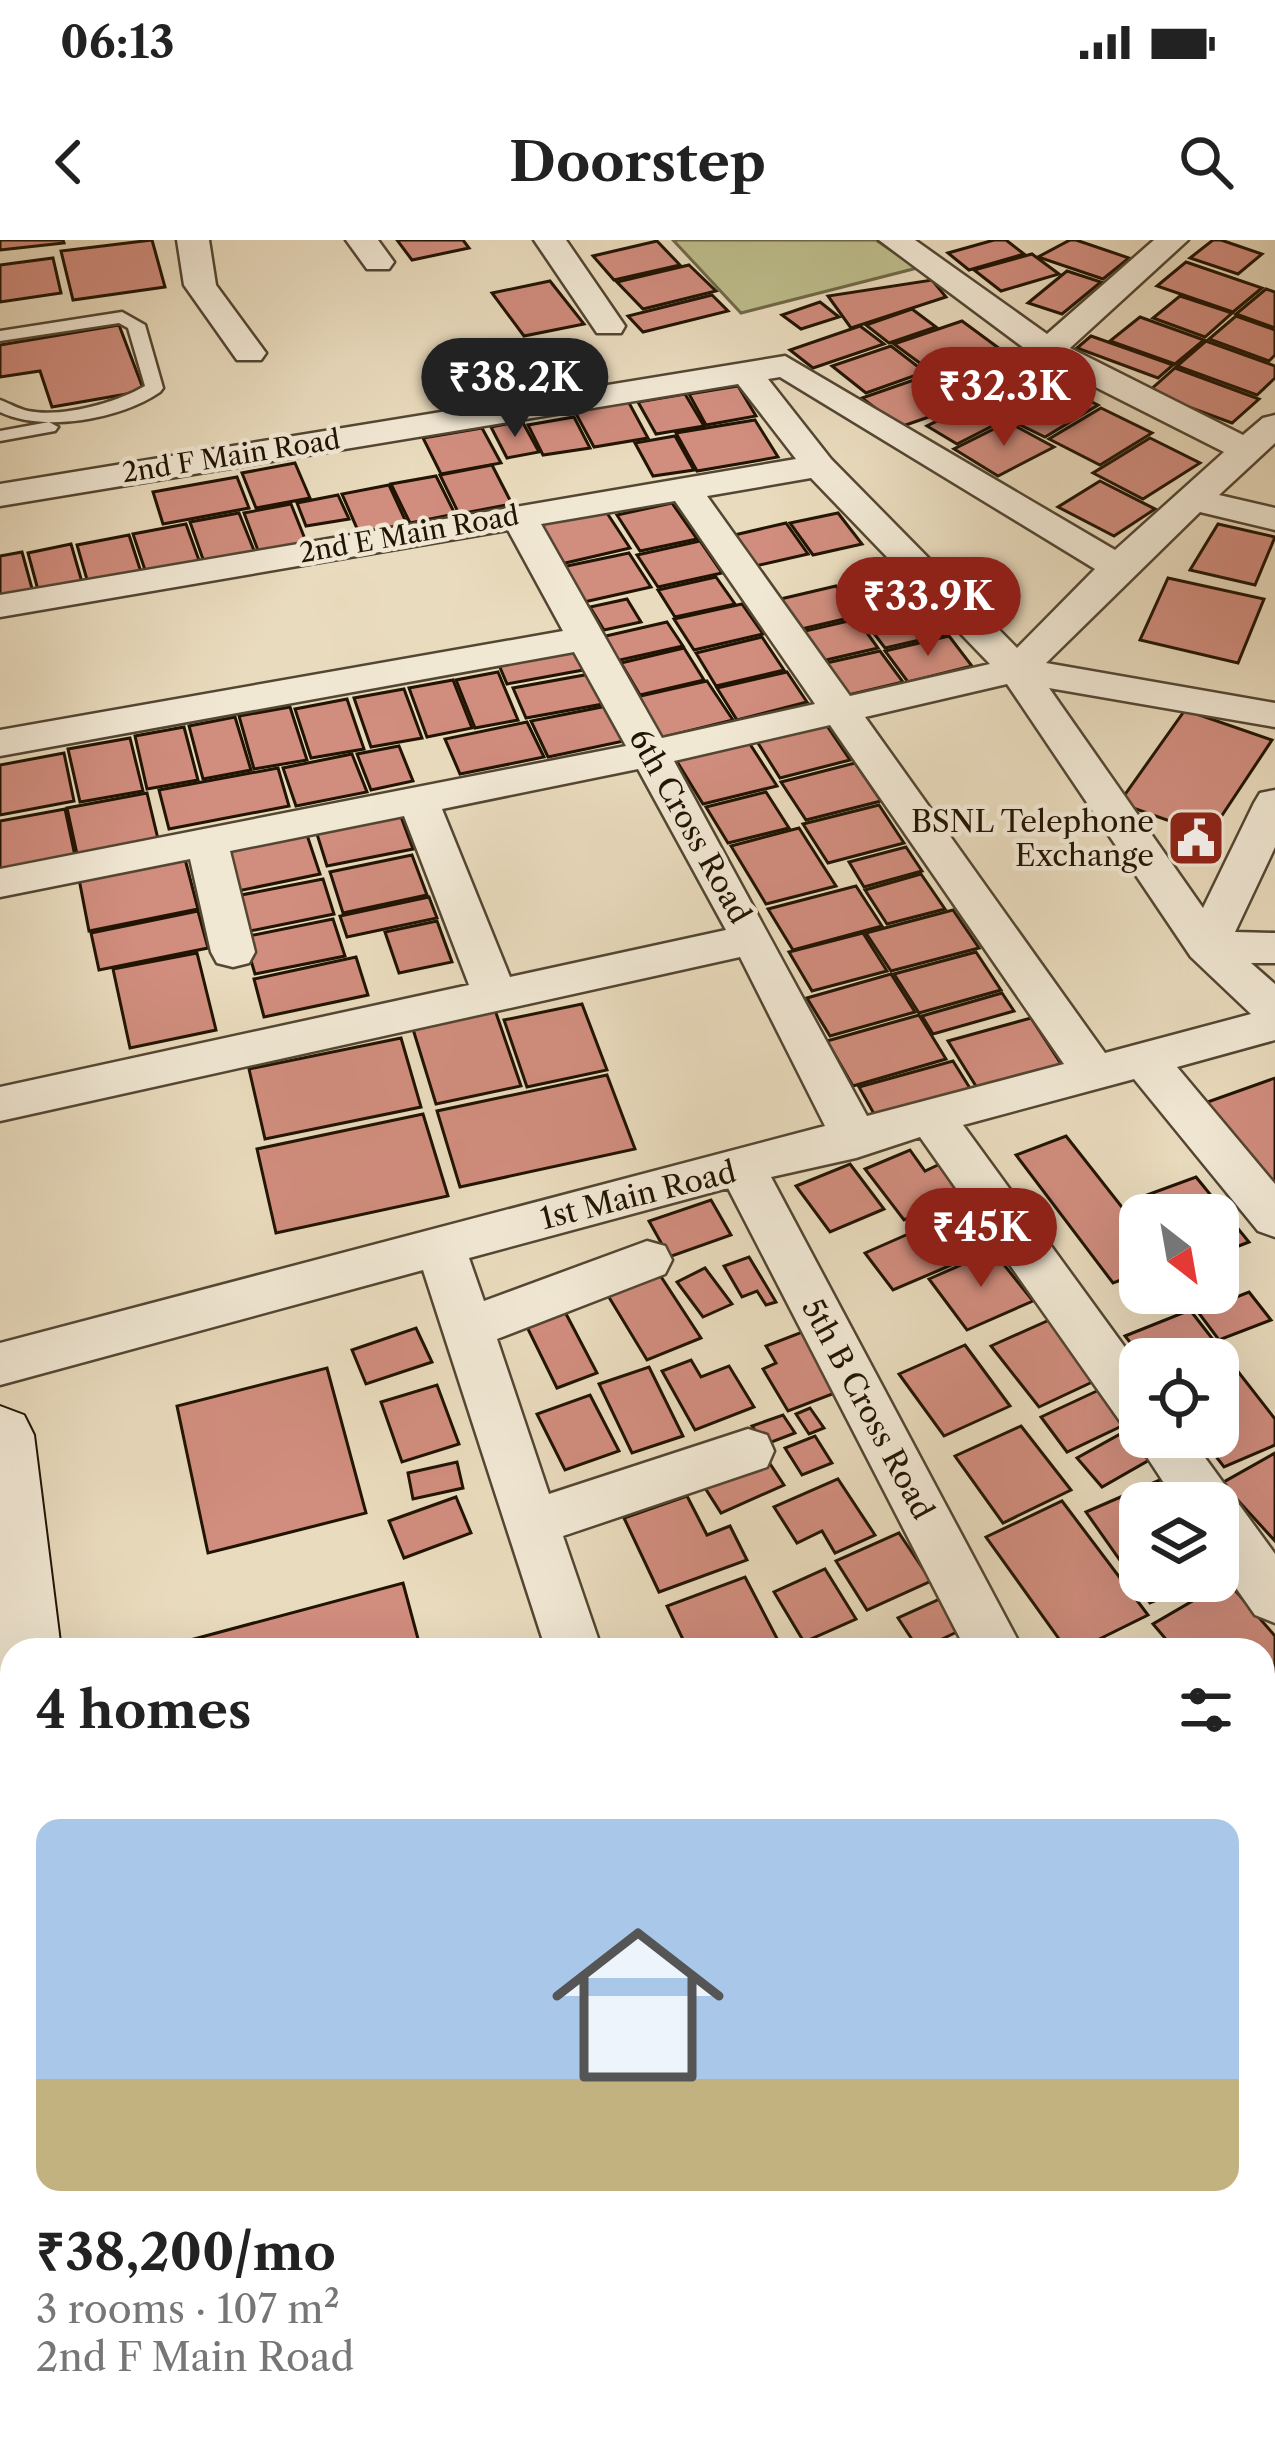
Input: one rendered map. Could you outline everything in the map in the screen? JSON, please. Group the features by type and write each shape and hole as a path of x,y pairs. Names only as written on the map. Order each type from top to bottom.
{"street":[{"path":"193,240 200,285 249,353"},
{"path":"550,240 609,326"},
{"path":"895,240 1048,350 1247,451"},
{"path":"1114,240 1159,250"},
{"path":"1048,350 1159,250"},
{"name":"2nd F Main Road","path":"0,495 785,366 1118,567"},
{"path":"746,371 819,466 1017,670 1207,946 1275,1010"},
{"path":"1017,670 1118,567 1275,425"},
{"name":"2nd E Main Road","path":"0,606 819,466"},
{"path":"682,486 1094,1072"},
{"path":"1197,500 1275,519"},
{"name":"6th Cross Road","path":"518,516 582,639 753,939 856,1140"},
{"path":"0,743 582,639"},
{"path":"0,884 650,754 1017,670 1275,716"},
{"path":"418,800 495,996"},
{"path":"1207,946 1275,803"},
{"path":"207,842 233,952"},
{"path":"0,1104 753,939"},
{"path":"1207,946 1275,948"},
{"name":"1st Main Road","path":"0,1364 440,1245 856,1140 1275,1024"},
{"path":"1144,1059 1275,1218"},
{"path":"932,1118 1119,1380"},
{"name":"5th B Cross Road","path":"742,1168 989,1638"},
{"path":"440,1245 570,1638"},
{"path":"467,1328 647,1260"},
{"path":"0,1435 23,1638"},
{"path":"532,1523 748,1451"},
{"path":"1239,1548 1275,1598"}],"lane":[{"path":"0,337 122,317 136,326 154,388 146,397 126,403 31,417 0,405"},
{"path":"0,436 92,419"}],"green space":[{"path":"673,240 876,240 917,268 741,313"}],"building":[{"path":"0,240 63,240 64,243 0,250"},
{"path":"152,240 165,287 73,300 61,251"},
{"path":"397,240 463,240 469,248 412,260"},
{"path":"1006,240 1024,254 969,270 948,253"},
{"path":"1070,240 1129,258 1103,279 1038,257"},
{"path":"1213,240 1262,254 1238,274 1190,258"},
{"path":"657,241 680,265 614,280 593,256"},
{"path":"1032,254 1059,274 1001,291 974,270"},
{"path":"53,258 61,293 0,302 0,265"},
{"path":"1186,262 1262,288 1233,312 1157,286"},
{"path":"689,265 716,291 643,309 617,282"},
{"path":"1067,271 1101,282 1062,314 1028,303"},
{"path":"932,280 946,297 851,328 828,296"},
{"path":"550,281 584,324 524,336 492,293"},
{"path":"1266,289 1275,292 1275,328 1236,314"},
{"path":"712,295 728,311 643,332 628,316"},
{"path":"1180,296 1232,313 1205,337 1153,318"},
{"path":"820,302 839,317 801,329 782,315"},
{"path":"912,309 936,327 889,343 866,325"},
{"path":"1236,316 1275,330 1275,355 1269,361 1209,339"},
{"path":"1140,317 1204,340 1175,364 1110,341"},
{"path":"962,321 1000,349 932,372 894,344"},
{"path":"119,325 144,391 52,407 40,371 0,377 0,345"},
{"path":"860,326 884,344 813,368 790,350"},
{"path":"1091,336 1173,365 1158,378 1077,348"},
{"path":"1206,341 1275,366 1275,378 1257,395 1177,366"},
{"path":"891,346 925,372 866,393 832,366"},
{"path":"1011,354 1047,383 986,403 949,374"},
{"path":"1175,368 1259,399 1232,423 1148,392"},
{"path":"934,373 972,402 900,427 862,398"},
{"path":"738,386 756,416 706,425 689,394"},
{"path":"1060,386 1098,405 1045,437 1006,418"},
{"path":"685,394 704,426 656,434 638,402"},
{"path":"628,401 648,438 594,447 574,410"},
{"path":"970,405 1000,422 957,444 927,426"},
{"path":"1101,408 1152,433 1100,465 1049,439"},
{"path":"574,417 590,448 543,455 528,425"},
{"path":"755,420 778,457 697,471 676,433"},
{"path":"522,421 539,452 507,458 491,427"},
{"path":"1008,422 1054,447 998,476 954,449"},
{"path":"482,428 501,463 441,474 423,438"},
{"path":"675,436 694,470 653,476 635,443"},
{"path":"1150,438 1200,463 1143,499 1093,473"},
{"path":"295,463 310,498 256,508 242,473"},
{"path":"492,465 512,504 459,514 440,475"},
{"path":"436,476 455,514 410,523 391,484"},
{"path":"237,477 249,508 163,524 153,492"},
{"path":"1100,481 1155,509 1114,536 1058,507"},
{"path":"389,485 407,524 359,533 342,494"},
{"path":"338,495 349,519 306,526 297,503"},
{"path":"672,503 697,539 640,551 617,515"},
{"path":"291,504 307,544 259,553 244,513"},
{"path":"605,510 630,548 561,564 537,525"},
{"path":"239,513 255,553 204,562 190,522"},
{"path":"838,513 862,544 813,555 790,523"},
{"path":"786,523 808,554 751,567 730,536"},
{"path":"186,524 200,563 146,573 133,534"},
{"path":"1218,524 1275,537 1255,585 1190,570"},
{"path":"129,535 141,572 88,583 77,545"},
{"path":"700,541 722,573 658,587 637,555"},
{"path":"71,544 82,582 38,590 28,553"},
{"path":"22,552 33,592 0,599 0,556"},
{"path":"629,553 651,587 584,602 562,567"},
{"path":"900,573 908,583 851,596 843,586"},
{"path":"716,577 735,604 675,617 658,590"},
{"path":"1168,578 1264,599 1238,663 1140,640"},
{"path":"910,585 923,602 862,616 850,599"},
{"path":"836,586 857,616 793,631 772,601"},
{"path":"627,599 641,622 604,630 590,607"},
{"path":"742,604 763,634 694,650 674,619"},
{"path":"924,605 946,634 885,648 863,619"},
{"path":"857,619 878,648 813,663 792,634"},
{"path":"667,622 683,646 611,662 597,638"},
{"path":"949,636 972,666 908,682 885,651"},
{"path":"762,637 784,670 716,686 696,653"},
{"path":"572,645 583,670 507,684 496,658"},
{"path":"684,648 704,680 640,695 621,663"},
{"path":"880,651 903,682 844,696 822,664"},
{"path":"498,672 518,720 475,728 456,680"},
{"path":"787,672 807,702 737,720 717,688"},
{"path":"590,674 603,704 526,718 513,688"},
{"path":"453,680 472,728 427,737 409,688"},
{"path":"707,681 733,720 660,738 636,697"},
{"path":"404,689 422,738 371,747 354,698"},
{"path":"347,699 364,749 311,758 295,709"},
{"path":"607,706 624,741 548,757 531,721"},
{"path":"290,707 307,760 254,769 239,716"},
{"path":"1185,710 1272,740 1209,835 1119,803"},
{"path":"235,717 251,770 203,779 189,726"},
{"path":"527,722 544,757 460,774 445,739"},
{"path":"825,723 850,760 780,778 756,740"},
{"path":"184,727 198,780 147,789 135,736"},
{"path":"130,738 143,791 80,802 68,749"},
{"path":"746,738 777,786 703,804 673,755"},
{"path":"399,746 413,781 371,790 357,754"},
{"path":"64,753 74,801 0,815 0,765"},
{"path":"352,754 367,792 296,806 283,768"},
{"path":"855,763 881,801 806,820 781,782"},
{"path":"278,768 289,806 169,829 159,790"},
{"path":"766,792 789,828 728,843 706,807"},
{"path":"147,793 158,839 77,854 67,808"},
{"path":"879,805 904,843 828,863 803,824"},
{"path":"65,809 75,856 0,870 0,821"},
{"path":"400,814 413,849 327,866 316,831"},
{"path":"799,828 836,886 766,904 731,846"},
{"path":"307,835 320,874 228,893 217,852"},
{"path":"906,847 922,871 864,887 849,862"},
{"path":"412,855 427,895 343,913 330,872"},
{"path":"185,859 198,909 89,931 79,879"},
{"path":"921,874 945,909 887,924 865,890"},
{"path":"323,879 334,914 240,933 231,897"},
{"path":"856,886 882,926 793,950 768,909"},
{"path":"429,897 437,918 347,937 340,916"},
{"path":"953,910 979,948 891,971 866,933"},
{"path":"198,911 208,948 99,970 91,933"},
{"path":"333,919 345,956 255,974 244,937"},
{"path":"437,921 452,962 399,973 385,932"},
{"path":"863,933 887,971 812,991 789,952"},
{"path":"976,952 1001,990 919,1013 894,974"},
{"path":"197,953 216,1030 130,1048 113,969"},
{"path":"356,957 368,995 264,1017 254,979"},
{"path":"891,974 915,1012 830,1036 807,998"},
{"path":"1002,993 1014,1011 933,1034 922,1016"},
{"path":"582,1004 607,1070 527,1087 504,1020"},
{"path":"495,1010 521,1086 436,1104 412,1026"},
{"path":"919,1015 946,1059 853,1086 827,1041"},
{"path":"1031,1018 1063,1067 979,1091 948,1041"},
{"path":"401,1038 421,1107 265,1139 249,1069"},
{"path":"953,1061 973,1093 878,1121 859,1087"},
{"path":"607,1075 635,1149 460,1187 437,1111"},
{"path":"1275,1078 1275,1192 1202,1104"},
{"path":"423,1114 448,1196 276,1233 257,1149"},
{"path":"1066,1136 1119,1203 1119,1281 1113,1283 1016,1155"},
{"path":"910,1150 925,1171 942,1163 966,1193 904,1220 865,1169"},
{"path":"850,1164 884,1209 830,1232 796,1186"},
{"path":"1196,1177 1210,1194 1150,1194"},
{"path":"711,1200 731,1235 669,1257 649,1221"},
{"path":"947,1217 977,1254 893,1290 865,1253"},
{"path":"993,1251 1033,1301 967,1330 929,1279"},
{"path":"749,1257 776,1302 766,1305 757,1291 742,1297 724,1266"},
{"path":"705,1268 732,1304 703,1317 677,1282"},
{"path":"656,1269 701,1338 647,1360 604,1289"},
{"path":"1249,1292 1271,1320 1218,1338 1200,1314 1239,1314 1239,1296"},
{"path":"564,1310 597,1373 557,1388 525,1323"},
{"path":"1180,1314 1193,1314 1212,1338 1127,1338"},
{"path":"1056,1317 1103,1377 1039,1407 991,1346"},
{"path":"416,1328 432,1362 366,1384 352,1350"},
{"path":"810,1329 848,1388 788,1411 763,1369 776,1363 766,1346"},
{"path":"965,1345 1010,1406 944,1436 899,1374"},
{"path":"691,1360 701,1377 729,1366 754,1407 695,1430 662,1371"},
{"path":"649,1367 683,1436 632,1453 599,1384"},
{"path":"327,1368 366,1513 208,1553 177,1406"},
{"path":"1239,1373 1275,1419 1275,1445 1224,1467 1217,1458 1239,1458"},
{"path":"437,1385 459,1444 402,1462 381,1402"},
{"path":"1099,1390 1119,1415 1119,1427 1067,1452 1041,1417"},
{"path":"590,1395 619,1451 565,1470 537,1414"},
{"path":"810,1408 824,1428 809,1434 796,1414"},
{"path":"783,1415 795,1433 748,1451 757,1433 752,1426"},
{"path":"1021,1426 1071,1490 1003,1523 955,1456"},
{"path":"1119,1435 1119,1458 1153,1458 1102,1487 1077,1458"},
{"path":"815,1436 832,1463 802,1475 785,1448"},
{"path":"761,1450 784,1485 721,1513 698,1477"},
{"path":"1275,1453 1275,1541 1239,1502 1239,1482 1224,1482"},
{"path":"457,1462 463,1488 413,1499 408,1473"},
{"path":"838,1479 875,1535 835,1553 822,1531 797,1543 774,1507"},
{"path":"687,1496 707,1535 730,1526 747,1560 659,1592 624,1518"},
{"path":"456,1497 471,1533 404,1558 389,1521"},
{"path":"1119,1498 1119,1559 1086,1512"},
{"path":"1062,1501 1119,1577 1119,1602 1138,1602 1148,1615 1101,1638 1058,1638 986,1537"},
{"path":"899,1533 931,1581 867,1610 836,1561"},
{"path":"825,1569 856,1619 813,1638 802,1638 774,1592"},
{"path":"745,1577 777,1638 682,1638 667,1606"},
{"path":"403,1583 418,1638 198,1638"},
{"path":"1239,1595 1275,1636 1275,1638 1165,1638 1153,1624 1191,1602 1239,1602"},
{"path":"940,1599 961,1630 944,1638 911,1638 898,1618"}],"place":[{"name":"BSNL Telephone Exchange","path":"1196,838"}]}
